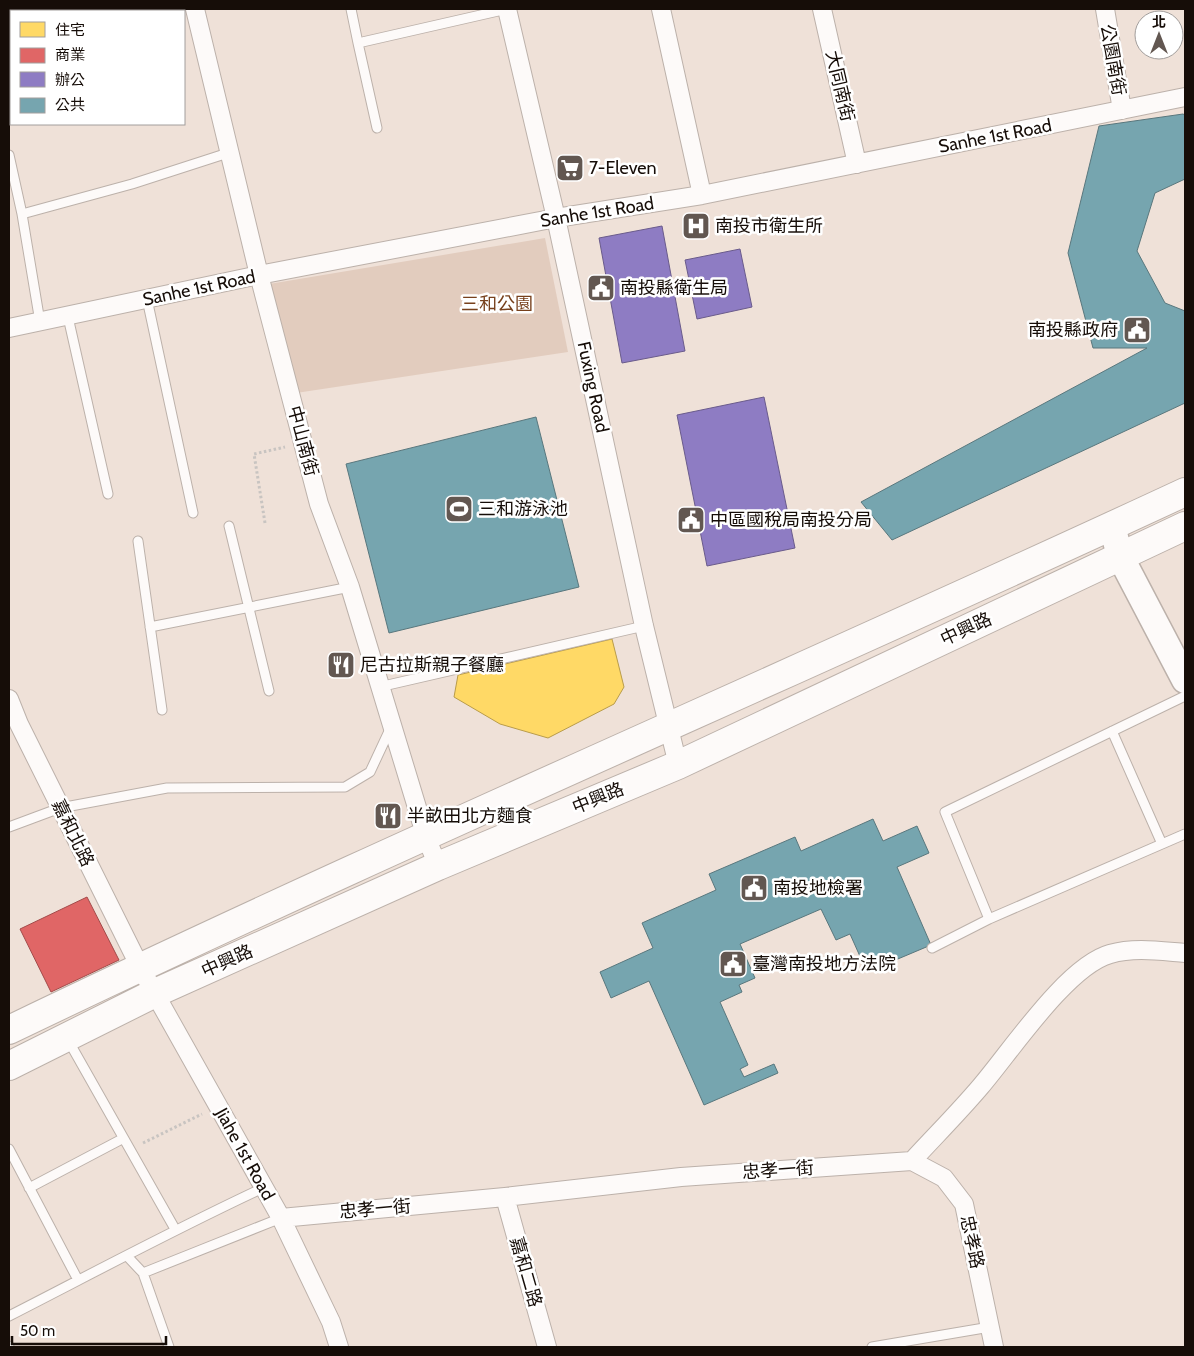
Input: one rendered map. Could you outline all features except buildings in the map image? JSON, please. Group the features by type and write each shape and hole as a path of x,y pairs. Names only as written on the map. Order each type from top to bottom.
{"main road":[{"name":"中興路","path":"9,1030 264,908 668,728 1185,492"},
{"name":"中興路","path":"9,1066 155,993 438,866 678,765 1185,526"}],"street":[{"name":"中山南街","path":"195,9 231,152 259,275 319,504 350,587 426,837 438,866"},
{"name":"Fuxing Road","path":"507,9 556,218 644,626 678,765"},
{"path":"660,9 702,195"},
{"name":"大同南街","path":"822,9 857,164"},
{"name":"公園南街","path":"1105,9 1122,110"},
{"name":"Sanhe 1st Road","path":"9,328 259,275 556,218 702,195 1185,97"},
{"path":"1112,526 1120,556 1185,680"},
{"name":"嘉和北路","path":"9,698 60,808 140,967"},
{"path":"912,1161 980,1086 1057,994 1089,963 1109,954 1133,950 1185,952"},
{"name":"Jiahe 1st Road","path":"140,967 281,1218 330,1322 339,1347"},
{"name":"忠孝一街","path":"281,1218 505,1197 681,1177 912,1161"},
{"name":"忠孝路","path":"912,1161 944,1178 964,1204 994,1347"},
{"name":"嘉和二路","path":"505,1197 547,1347"}],"lane":[{"path":"351,9 377,128"},
{"path":"358,43 507,9"},
{"path":"22,214 132,184 231,152"},
{"path":"9,155 22,214 40,322"},
{"path":"148,299 194,513"},
{"path":"68,317 108,494"},
{"path":"229,526 269,691"},
{"path":"138,541 162,710"},
{"path":"150,627 350,587"},
{"path":"379,687 644,626"},
{"path":"989,919 945,812 1185,696"},
{"path":"9,827 60,808 168,788 345,787 370,772 393,725"},
{"path":"1112,731 1162,844"},
{"path":"932,948 989,919 1185,834"},
{"path":"66,1036 175,1229"},
{"path":"29,1188 122,1138"},
{"path":"9,1149 78,1280"},
{"path":"9,1316 127,1256 175,1229 263,1188"},
{"path":"143,1273 281,1218"},
{"path":"127,1256 143,1273 169,1347"},
{"path":"872,1347 990,1327"}],"path":[{"path":"265,523 254,454 303,442"},
{"path":"129,1150 218,1106"}],"green space":[{"name":"三和公園","path":"545,238 568,352 296,393 269,284"}],"place":[{"name":"7-Eleven","path":"570,168"},
{"name":"南投市衛生所","path":"696,226"},
{"name":"南投縣衛生局","path":"601,288"},
{"name":"南投縣政府","path":"1137,330"},
{"name":"三和游泳池","path":"459,509"},
{"name":"中區國稅局南投分局","path":"691,520"},
{"name":"尼古拉斯親子餐廳","path":"341,665"},
{"name":"半畝田北方麵食","path":"388,816"},
{"name":"南投地檢署","path":"754,888"},
{"name":"臺灣南投地方法院","path":"733,964"}]}
